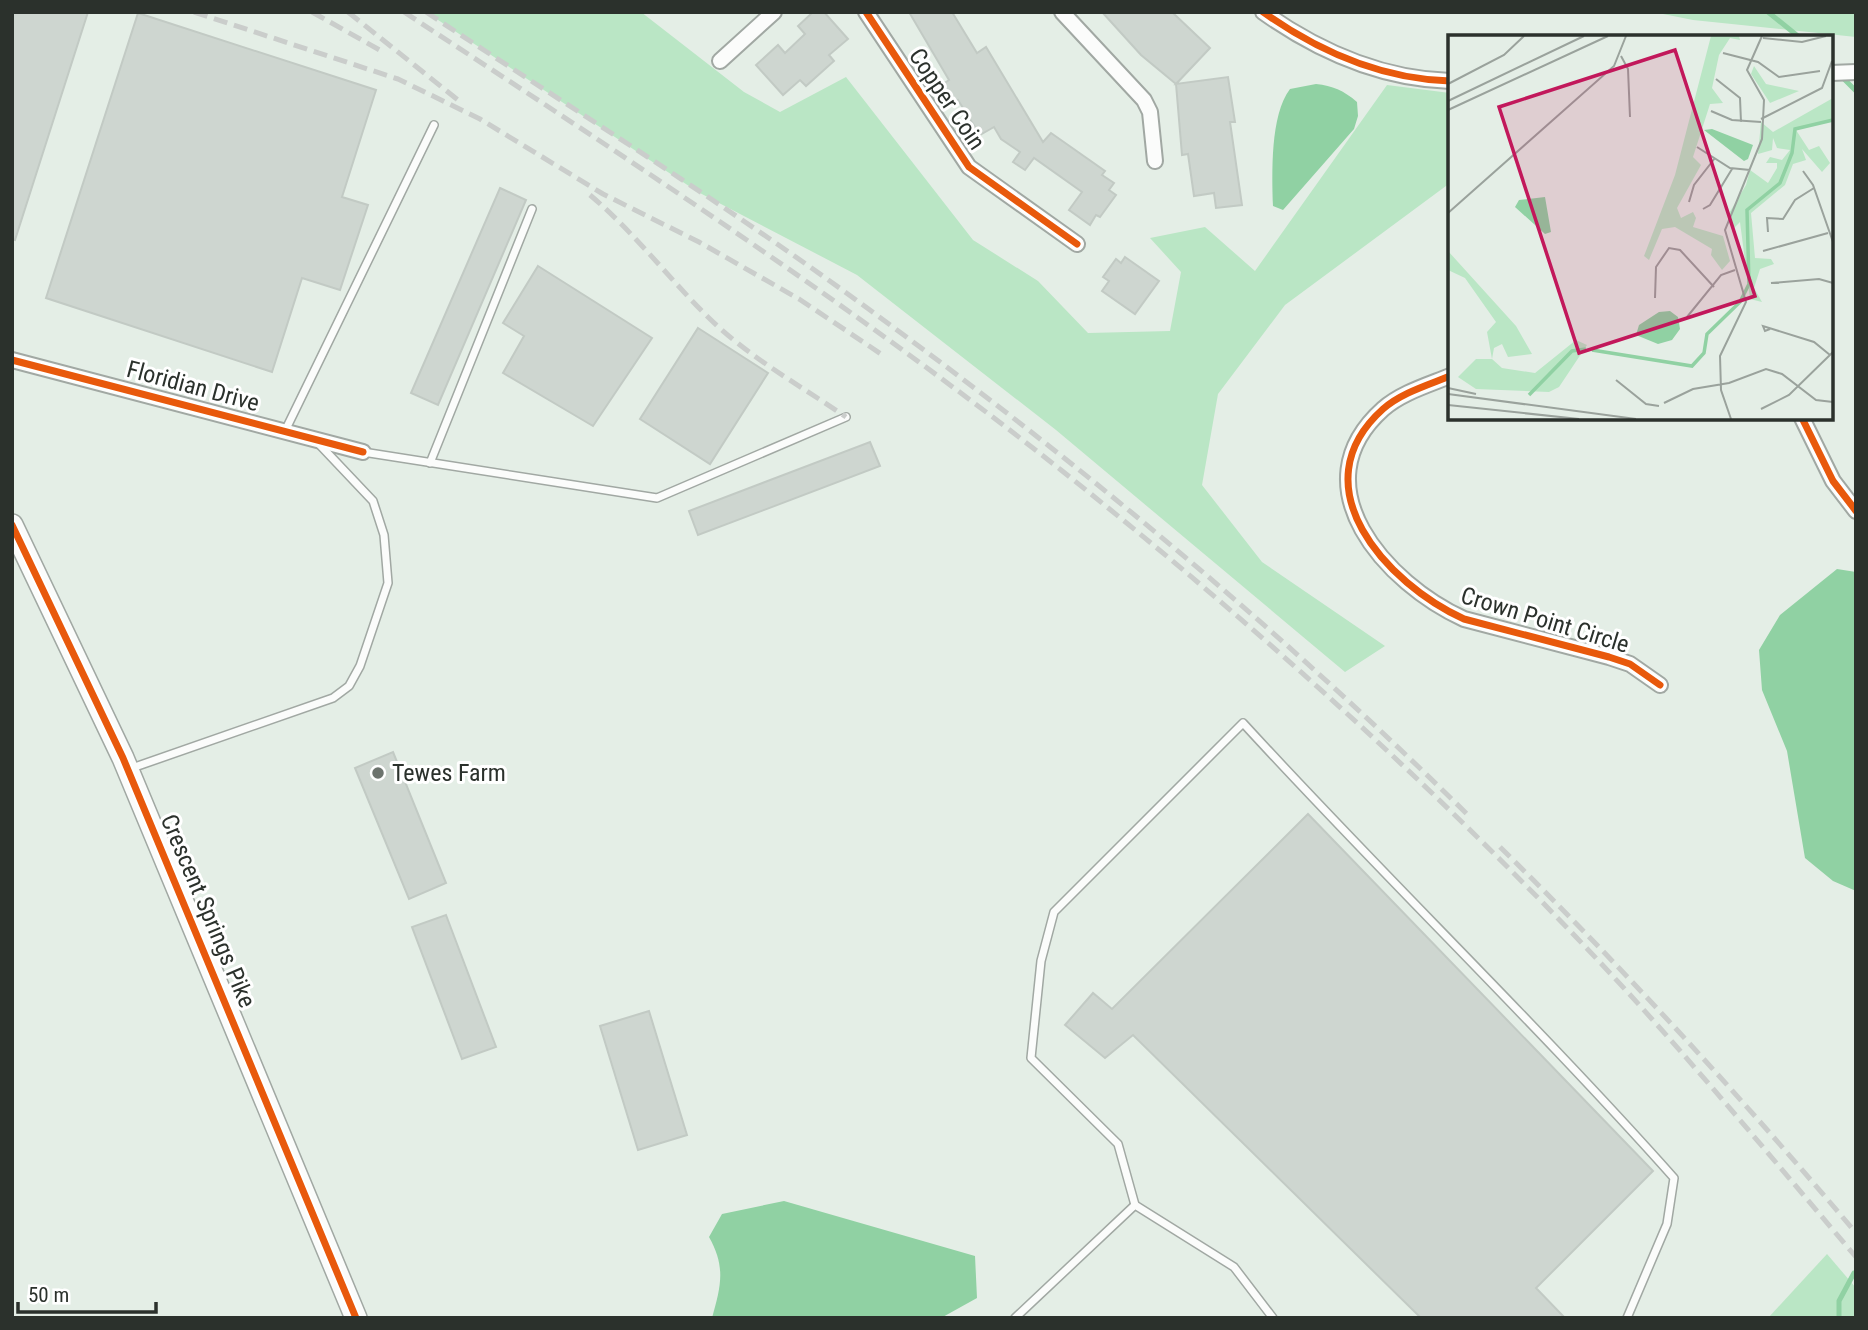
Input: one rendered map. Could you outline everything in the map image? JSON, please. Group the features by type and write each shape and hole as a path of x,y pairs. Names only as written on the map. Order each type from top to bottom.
{"main road":[{"name":"Crescent Springs Pike","path":"12,525 128,770 356,1318"}],"street":[{"path":"720,61 774,12"},
{"name":"Copper Coin","path":"866,12 969,167 1077,244"},
{"path":"1062,12 1144,100 1150,112 1154,161"},
{"path":"1263,12 1295,34 1346,59 1410,78 1448,81"},
{"path":"1833,73 1856,72"},
{"name":"Floridian Drive","path":"12,360 363,452"},
{"name":"Crown Point Circle","path":"1448,377 1385,407 1359,436 1348,481 1357,523 1368,542 1429,599 1446,611 1464,619 1630,664 1660,685"},
{"path":"1803,420 1833,481 1856,511"}],"lane":[{"path":"285,431 434,125"},
{"path":"430,463 532,209"},
{"path":"363,452 657,498 846,416"},
{"path":"128,770 333,698 349,687 360,666 388,583 384,535 373,500 315,439"},
{"path":"1273,1318 1234,1267 1135,1205 1118,1144 1031,1058 1041,961 1054,912 1243,723 1313,799 1580,1073 1674,1178 1667,1224 1627,1318"},
{"path":"1015,1318 1135,1205"}],"shaded area":[{"path":"426,12 641,12 744,92 780,112 846,77 973,240 1038,281 1088,333 1170,331 1181,272 1150,238 1205,227 1255,271 1387,85 1448,93 1448,184 1285,305 1218,394 1202,485 1262,562 1385,646 1345,672 1056,430 857,275 698,192"},
{"path":"1653,12 1856,12 1856,37 1693,20"},
{"path":"1316,84 1338,89 1352,98 1357,102 1358,116 1354,129 1283,210 1273,206 1274,145 1279,114 1290,89"},
{"path":"1837,569 1856,572 1856,891 1833,881 1805,858 1787,751 1762,690 1759,650 1780,615"},
{"path":"784,1201 975,1256 977,1298 941,1318 712,1318 718,1296 720,1267 709,1237 722,1214"},
{"path":"1827,1254 1856,1288 1856,1318 1768,1318"}],"building":[{"path":"12,12 88,12 15,240 12,239"},
{"path":"813,12 824,12 848,39 829,55 834,61 806,86 800,80 783,95 756,65 778,45 785,53 805,34 798,26"},
{"path":"909,12 952,12 977,53 986,47 1043,142 1051,133 1105,171 1102,175 1114,183 1109,190 1116,195 1100,217 1096,215 1090,225 1069,210 1082,192 1034,158 1025,170 1013,162 1020,152 1001,139 994,127 980,135 958,100 955,103 943,84 949,80"},
{"path":"1102,12 1172,12 1210,48 1176,84 1141,55"},
{"path":"138,13 376,90 342,197 368,205 340,290 302,278 272,372 46,298"},
{"path":"1228,77 1235,122 1230,122 1242,205 1216,208 1214,193 1194,196 1188,154 1182,155 1176,84"},
{"path":"500,188 526,200 438,405 411,393"},
{"path":"1125,257 1159,281 1135,314 1102,291 1109,281 1103,277 1116,259 1121,263"},
{"path":"538,266 652,338 593,426 503,373 524,336 503,323"},
{"path":"698,328 768,373 710,464 640,419"},
{"path":"870,442 880,466 698,535 689,511"},
{"path":"393,752 446,883 409,899 355,768"},
{"path":"1308,814 1653,1171 1536,1288 1565,1318 1421,1318 1133,1035 1105,1058 1065,1025 1093,993 1112,1009"},
{"path":"446,915 496,1047 462,1059 412,927"},
{"path":"649,1011 687,1135 638,1150 600,1026"}],"waterway":[{"path":"1768,12 1797,35"},
{"path":"1841,76 1856,91"},
{"path":"1839,1318 1839,1301 1854,1273"}],"railway":[{"path":"194,12 398,79 480,119 603,194 699,242 799,299 884,356"},
{"path":"312,12 385,53"},
{"path":"348,12 458,100"},
{"path":"404,12 738,234 901,349 1061,470 1195,580 1390,754 1576,937 1683,1055 1856,1257"},
{"path":"426,12 767,237 878,316 1033,433 1257,619 1401,750 1471,818"},
{"path":"590,195 725,333 846,417"},
{"path":"1500,847 1682,1036 1856,1233"}],"cycle path":[{"path":"866,12 969,167 1077,244"},
{"path":"1263,12 1306,39 1375,69 1448,81"},
{"path":"12,360 363,452"},
{"path":"1448,377 1390,403 1359,439 1349,469 1351,500 1362,530 1382,557 1407,582 1435,603 1464,619 1630,664 1660,685"},
{"path":"1803,420 1833,481 1856,511"},
{"path":"12,525 123,758 356,1318"}],"place":[{"name":"Tewes Farm","path":"378,773"}]}
